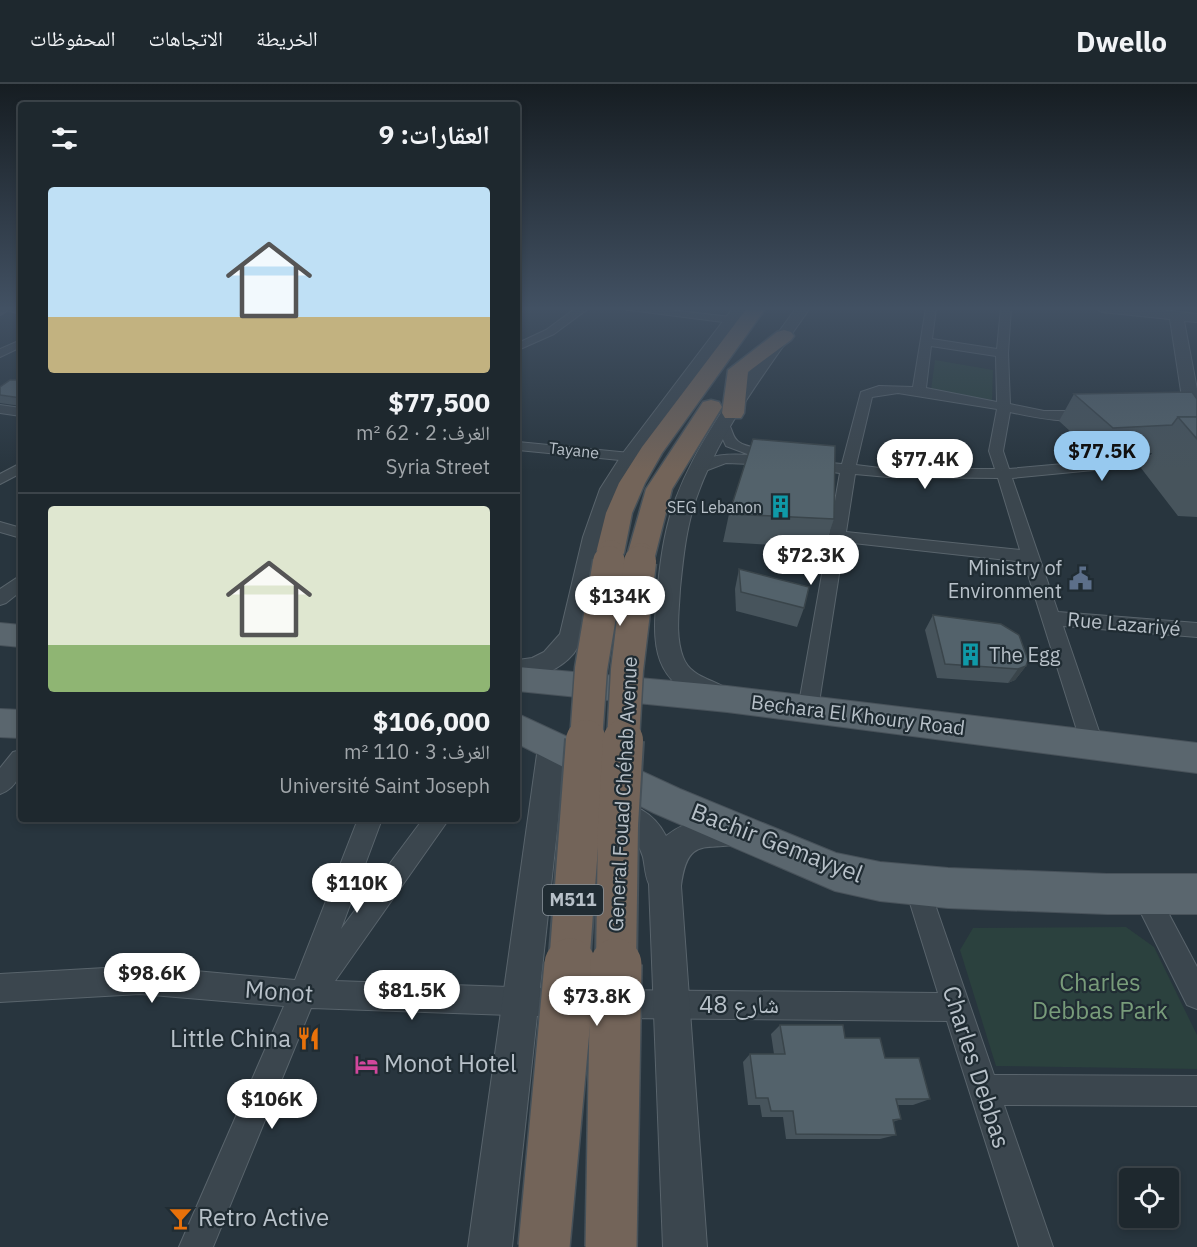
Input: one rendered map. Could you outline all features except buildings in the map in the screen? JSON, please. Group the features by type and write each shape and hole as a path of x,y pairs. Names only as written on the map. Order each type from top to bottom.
{"highway":[{"name":"General Fouad Chéhab Avenue","path":"544,1247 564,1041 591,669 619,513 632,483 697,431 715,362"},
{"name":"General Fouad Chéhab Avenue","path":"611,1247 618,825 627,670 641,556 659,489 743,362"},
{"path":"697,431 738,370 748,362"}],"main road":[{"path":"0,634 18,636"},
{"name":"Bechara El Khoury Road","path":"520,680 727,699 1092,743 1197,758"},
{"path":"0,723 18,724"},
{"name":"Bachir Gemayyel","path":"520,729 552,747 741,831 835,872 863,879 917,887 1145,895 1197,894"}],"street":[{"path":"720,362 697,431 668,592 666,642 671,664 691,684 727,699"},
{"path":"520,670 530,669 555,658 570,642 575,630 604,502 630,457 697,431 760,362"},
{"path":"920,392 924,362"},
{"path":"1002,362 1004,408 996,451 1092,743"},
{"path":"1183,362 1185,412 1197,437"},
{"path":"808,709 849,469 863,400 869,393 889,389 920,392 1054,415 1098,415"},
{"path":"0,409 18,412"},
{"path":"697,431 711,461 841,457 849,453 855,440"},
{"path":"697,431 726,438 737,447 794,460 888,473 1004,474 1197,456"},
{"path":"996,451 1013,463 1030,467 1189,449 1197,445"},
{"name":"Tayane","path":"530,446 630,457"},
{"path":"0,480 18,469"},
{"path":"0,527 18,532"},
{"path":"838,536 1031,557"},
{"path":"584,583 598,601 619,606 647,604 668,592"},
{"path":"0,599 18,584"},
{"name":"Rue Lazariyé","path":"1051,618 1197,630"},
{"path":"490,1247 552,747"},
{"path":"0,784 18,763"},
{"path":"538,866 558,833 575,819 596,812 618,813 638,822 653,838 661,859 673,1005 685,1247"},
{"path":"196,1247 306,994 369,822"},
{"path":"306,994 435,822"},
{"path":"663,886 672,854 680,844 700,834 741,831"},
{"name":"Charles Debbas","path":"917,887 1036,1247"},
{"path":"1145,895 1197,995"},
{"name":"Monot","path":"0,988 140,980 306,994 522,1003"},
{"name":"شارع 48","path":"522,1003 956,1007"},
{"path":"983,1090 1197,1091"}],"green space":[{"path":"935,362 993,370 992,400 931,390"},
{"name":"Charles Debbas Park","path":"1126,927 1154,947 1197,1035 1197,1069 996,1066 960,950 973,928"}],"place":[{"name":"SEG Lebanon","path":"780,507"},
{"name":"Ministry of Environment","path":"1080,579"},
{"name":"The Egg","path":"971,655"},
{"name":"Little China","path":"309,1039"},
{"name":"Monot Hotel","path":"366,1064"},
{"name":"Retro Active","path":"180,1218"}]}
